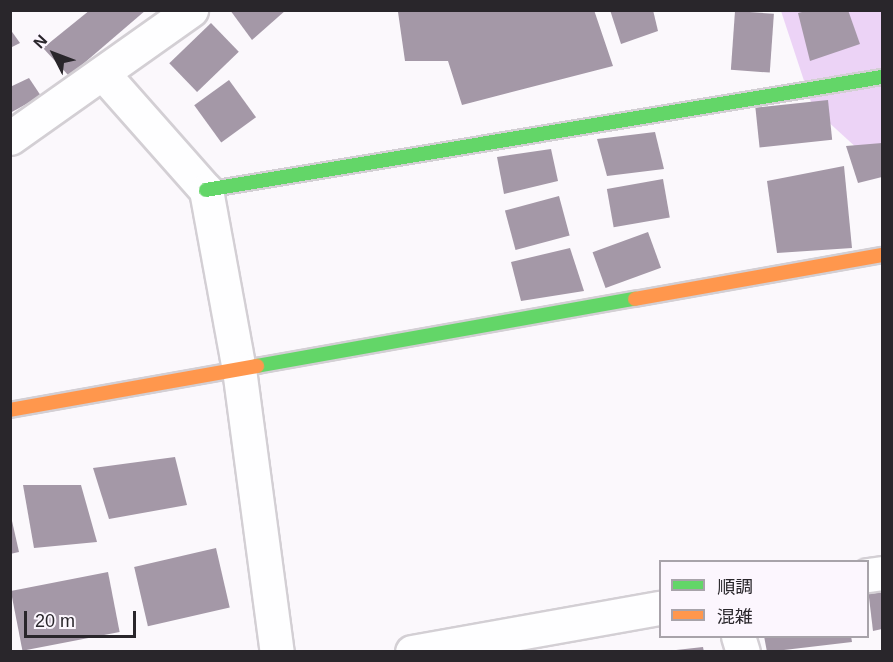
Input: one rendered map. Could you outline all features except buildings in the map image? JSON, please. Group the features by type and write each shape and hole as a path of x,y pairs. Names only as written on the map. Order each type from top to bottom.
{"street":[{"path":"10,138 105,76 191,10"},
{"path":"105,76 206,190 239,369 277,651"},
{"path":"206,190 882,77"},
{"path":"10,410 882,255"},
{"path":"412,651 484,646 659,608"}],"shaded area":[{"path":"781,11 882,11 882,171 813,108"}],"traffic: fast":[{"path":"206,190 882,77"},
{"path":"257,366 635,299"}],"traffic: slow":[{"path":"635,299 882,255"},
{"path":"10,410 257,366"}]}
